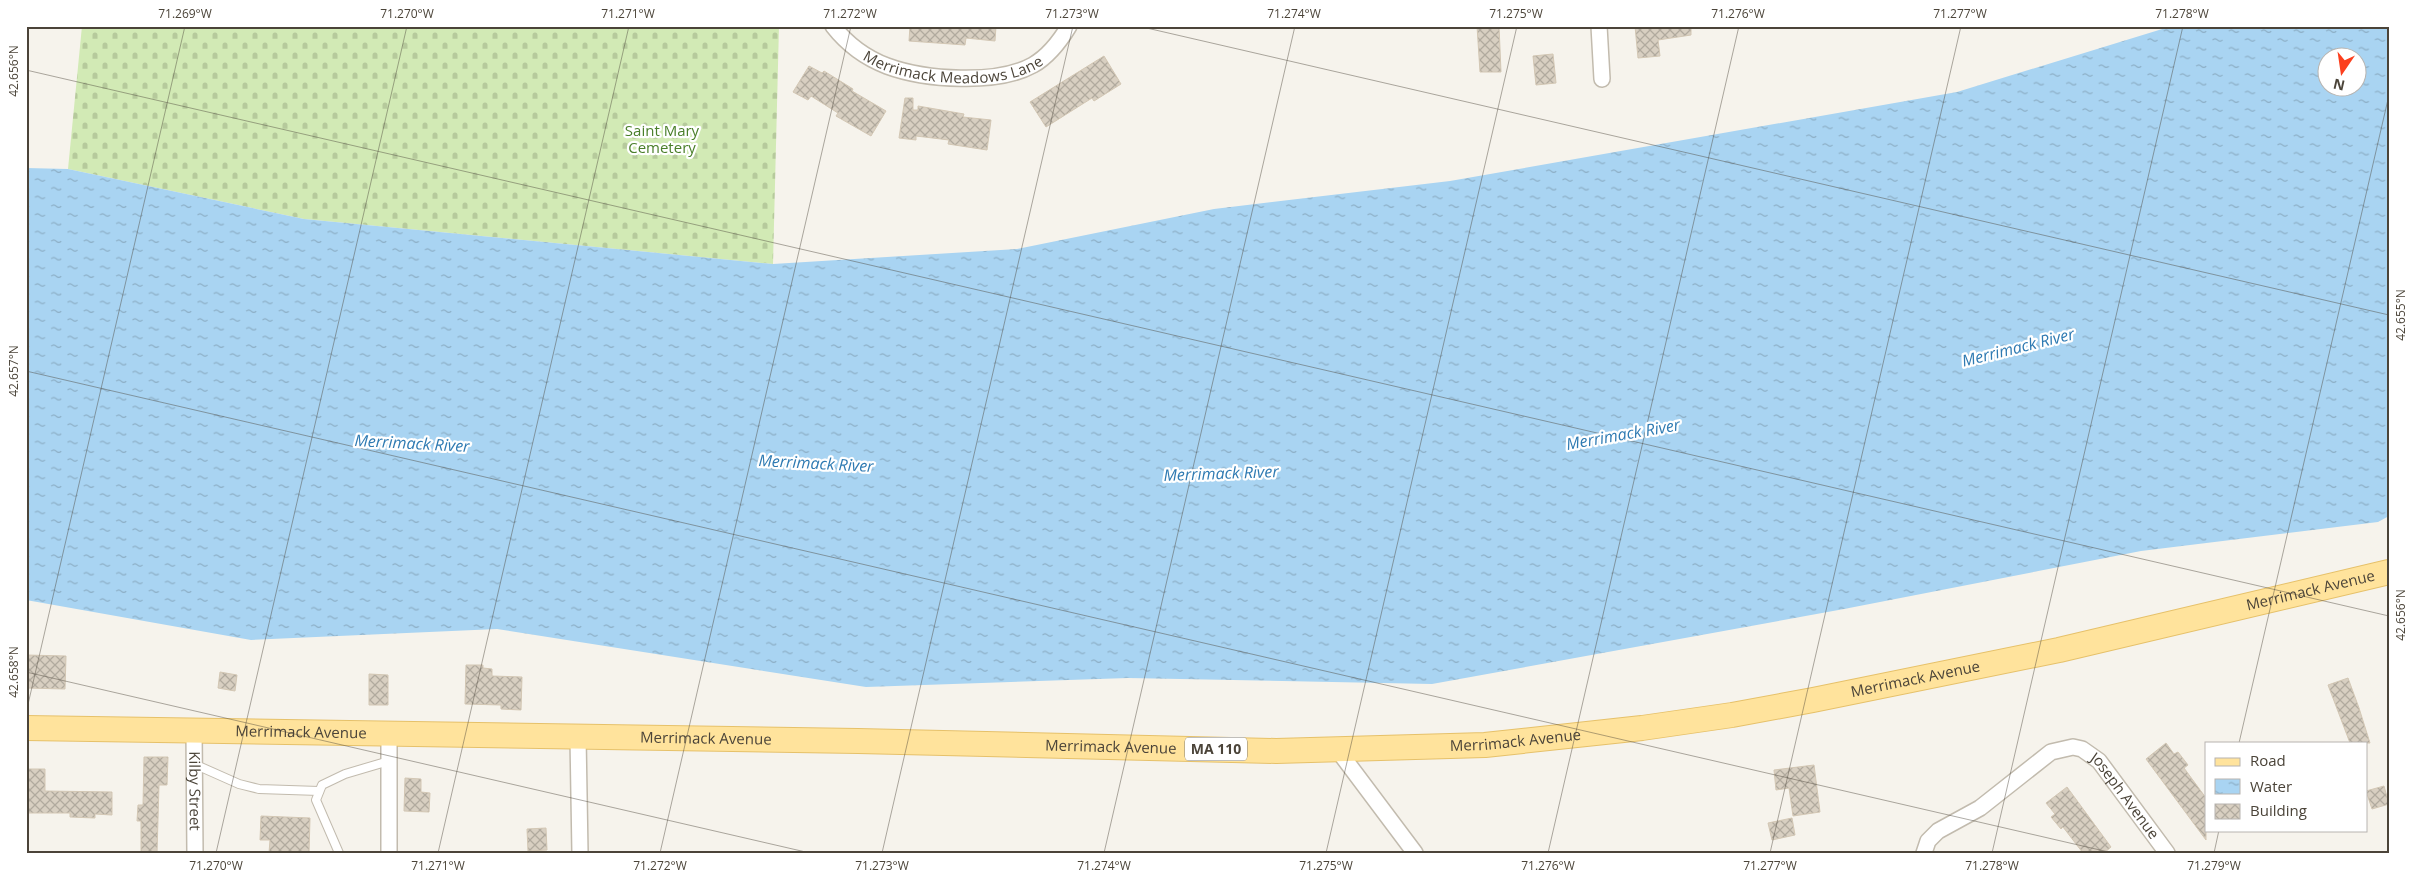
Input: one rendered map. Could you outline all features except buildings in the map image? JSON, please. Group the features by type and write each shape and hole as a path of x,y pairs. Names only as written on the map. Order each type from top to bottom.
{"main road":[{"name":"Merrimack Avenue","path":"26,728 858,740 1276,751 1485,745 1642,728 1732,715 2059,650 2389,572"}],"street":[{"name":"Merrimack Meadows Lane","path":"833,26 852,47 887,66 909,72 964,78 992,77 1013,73 1033,65 1050,52 1069,26"},
{"path":"1599,26 1602,79"},
{"name":"Kilby Street","path":"194,730 194,853"},
{"path":"389,733 389,853"},
{"path":"578,737 580,853"},
{"name":"Joseph Avenue","path":"1924,853 1928,841 1938,831 1980,808 2051,752 2062,748 2082,749 2092,755 2104,768 2167,853"},
{"path":"1337,749 1415,853"}],"lane":[{"path":"339,853 316,800 322,785 345,774 389,761"},
{"path":"194,764 239,784 259,789 319,791"}],"green space":[{"name":"Saint Mary Cemetery","path":"82,26 779,26 773,264 304,219 68,169"}],"water":[{"name":"Merrimack River","path":"2172,26 2389,26 2389,516 2378,522 2141,551 1844,609 1432,684 1128,678 866,687 497,629 251,640 26,600 26,168 68,169 304,219 773,264 1017,249 1214,209 1450,181 1957,92"}]}
